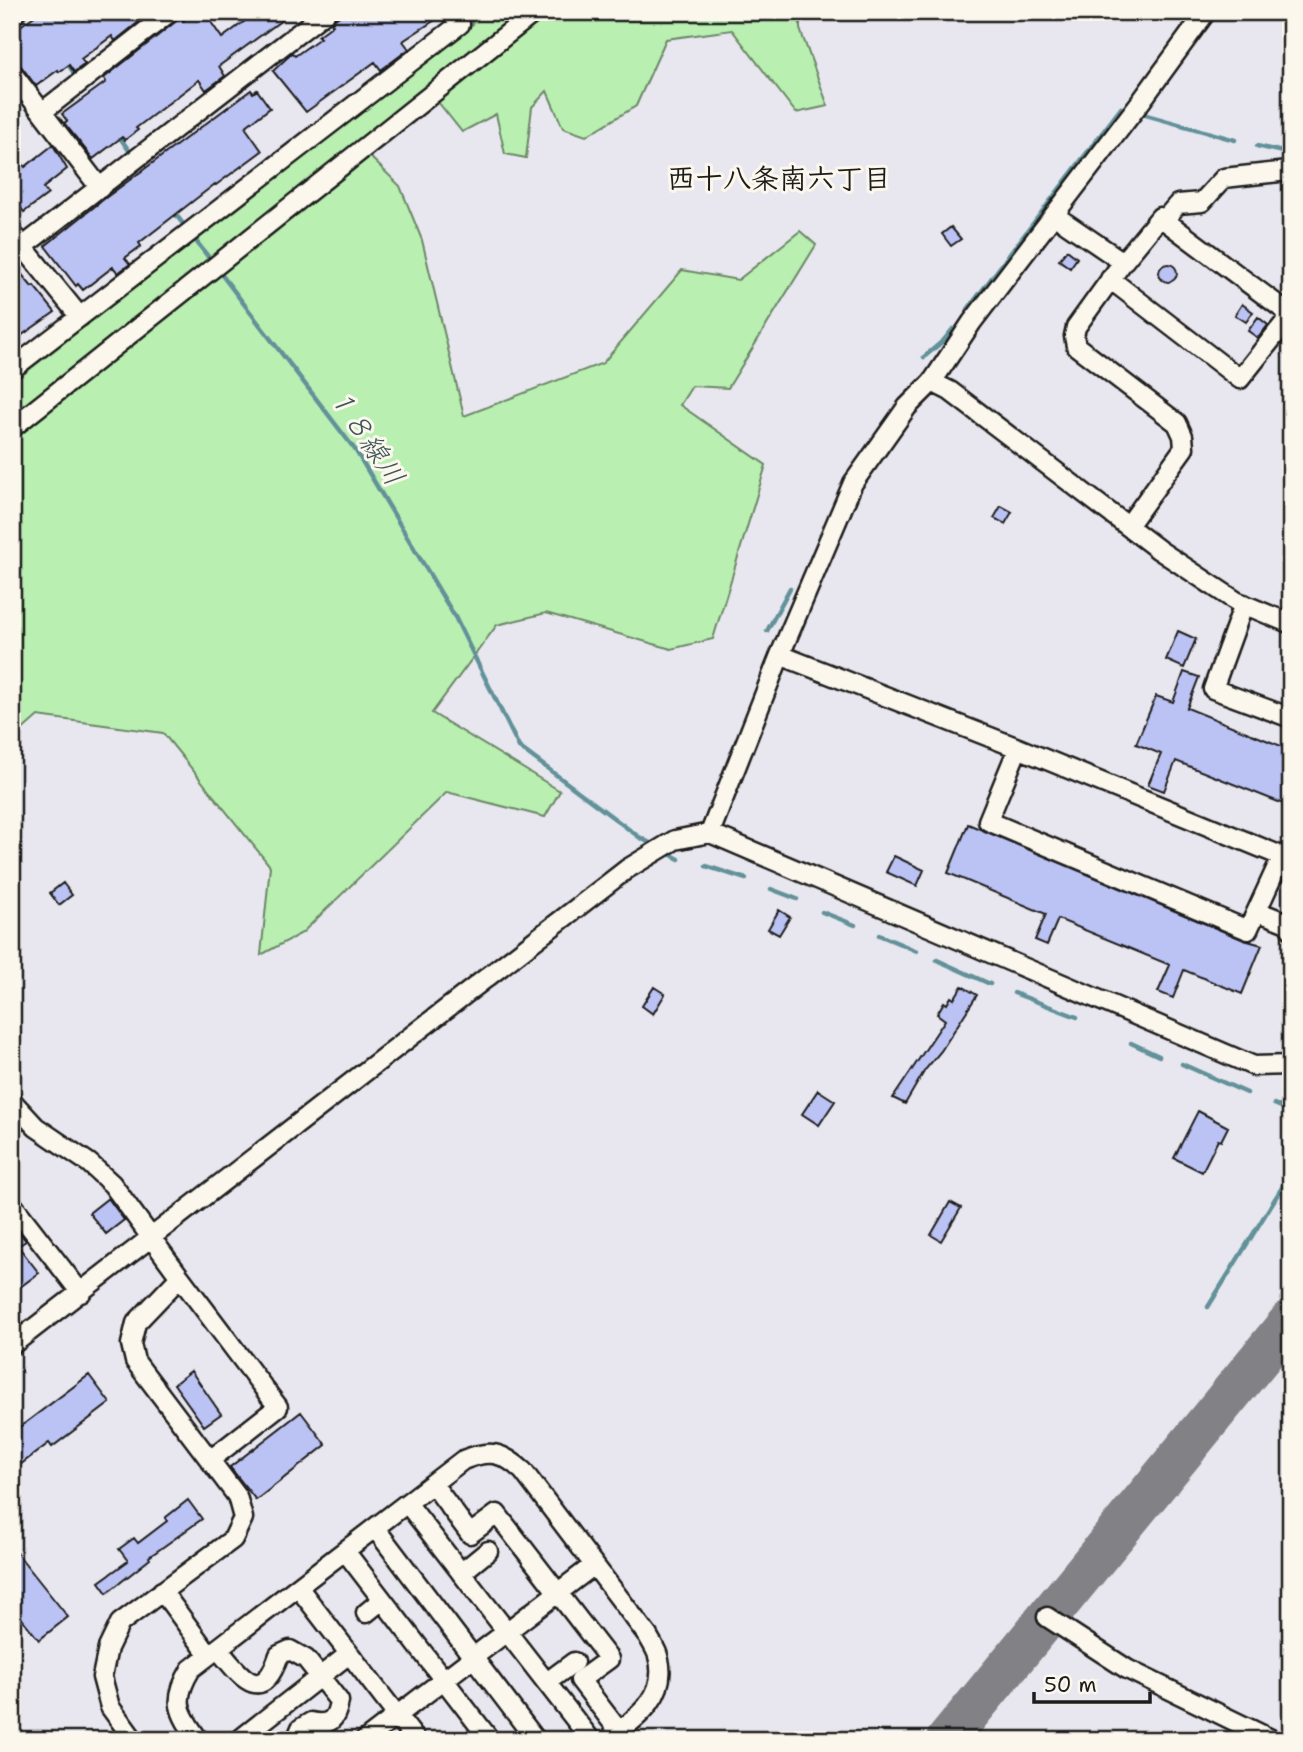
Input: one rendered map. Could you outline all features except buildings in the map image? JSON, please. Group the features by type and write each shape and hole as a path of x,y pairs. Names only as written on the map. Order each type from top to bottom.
{"street":[{"path":"42,111 170,12"},
{"path":"80,317 16,245 100,188 326,12"},
{"path":"12,369 460,24 452,12"},
{"path":"12,428 535,12"},
{"path":"710,833 780,655 853,483 907,407 932,382 972,322 1206,12"},
{"path":"12,73 100,188"},
{"path":"1165,219 1178,204 1202,202 1224,178 1288,171 1291,168"},
{"path":"1054,215 1123,262"},
{"path":"1111,279 1240,379 1291,315 1165,219 1160,218 1123,262 1076,327 1076,346 1177,424 1183,436 1184,448 1128,526"},
{"path":"932,382 950,391 1158,550 1244,604 1291,624"},
{"path":"1244,604 1213,689 1291,718"},
{"path":"780,655 1018,747 1286,858 1248,930 988,821 1018,747"},
{"path":"12,1345 627,869 675,840 710,833 1254,1066 1291,1065"},
{"path":"1257,911 1287,923 1291,929"},
{"path":"12,1101 36,1128 89,1163 112,1184 278,1407 210,1460"},
{"path":"12,1204 81,1293"},
{"path":"134,1740 110,1707 102,1678 108,1648 120,1623 233,1539 243,1518 237,1496 135,1362 131,1344 136,1323 180,1277"},
{"path":"199,1740 184,1721 177,1699 191,1669 214,1652 298,1587 375,1528 407,1503 433,1483 463,1460 481,1453 495,1453 523,1471 648,1636 658,1656 658,1688 650,1703 613,1735 580,1680 609,1660 496,1514 470,1534 433,1483"},
{"path":"407,1503 591,1740"},
{"path":"375,1528 536,1740"},
{"path":"461,1573 488,1550"},
{"path":"345,1551 444,1680 468,1726 490,1740"},
{"path":"365,1740 594,1565"},
{"path":"298,1587 416,1740"},
{"path":"162,1591 214,1652 242,1678 253,1684 263,1682 272,1675 279,1655 290,1650 306,1659 339,1701 332,1720 323,1724 311,1722 301,1728 296,1740"},
{"path":"366,1612 382,1600"},
{"path":"1047,1617 1127,1669 1273,1740"},
{"path":"395,1646 410,1635"},
{"path":"248,1737 349,1654"},
{"path":"547,1682 574,1662"}],"green space":[{"path":"465,12 800,12 800,29 828,106 796,113 732,30 666,39 636,106 586,136 563,128 547,91 532,107 526,158 505,154 496,114 462,132 426,87 357,144 400,186 422,240 464,416 603,363 682,270 738,280 800,231 816,245 728,388 692,386 680,405 766,465 713,639 671,649 546,613 497,625 432,713 560,791 545,817 447,792 302,933 261,955 270,866 163,733 38,716 12,739 12,383 473,24"}],"waterway":[{"name":"１８線川","path":"65,60 78,79"},
{"path":"968,309 1121,108"},
{"path":"1146,115 1235,140"},
{"name":"１８線川","path":"118,135 133,156"},
{"path":"1257,146 1291,154"},
{"name":"１８線川","path":"173,211 187,229"},
{"name":"１８線川","path":"192,236 213,263"},
{"name":"１８線川","path":"218,270 356,451 455,617 519,747 639,837 657,847"},
{"path":"924,357 953,329"},
{"path":"767,631 790,588"},
{"name":"１８線川","path":"664,851 679,859"},
{"name":"１８線川","path":"706,866 746,879"},
{"name":"１８線川","path":"771,889 797,899"},
{"name":"１８線川","path":"822,912 855,925"},
{"name":"１８線川","path":"879,935 917,951"},
{"name":"１８線川","path":"937,960 990,984"},
{"name":"１８線川","path":"1014,993 1077,1017"},
{"name":"１８線川","path":"1131,1043 1159,1056"},
{"name":"１８線川","path":"1182,1064 1247,1093"},
{"name":"１８線川","path":"1274,1104 1291,1111"},
{"name":"１８線川","path":"1208,1307 1291,1173"}],"taxiway":[{"path":"947,1740 1291,1320"}],"district":[{"name":"西十八条南六丁目","path":"779,178"}]}
